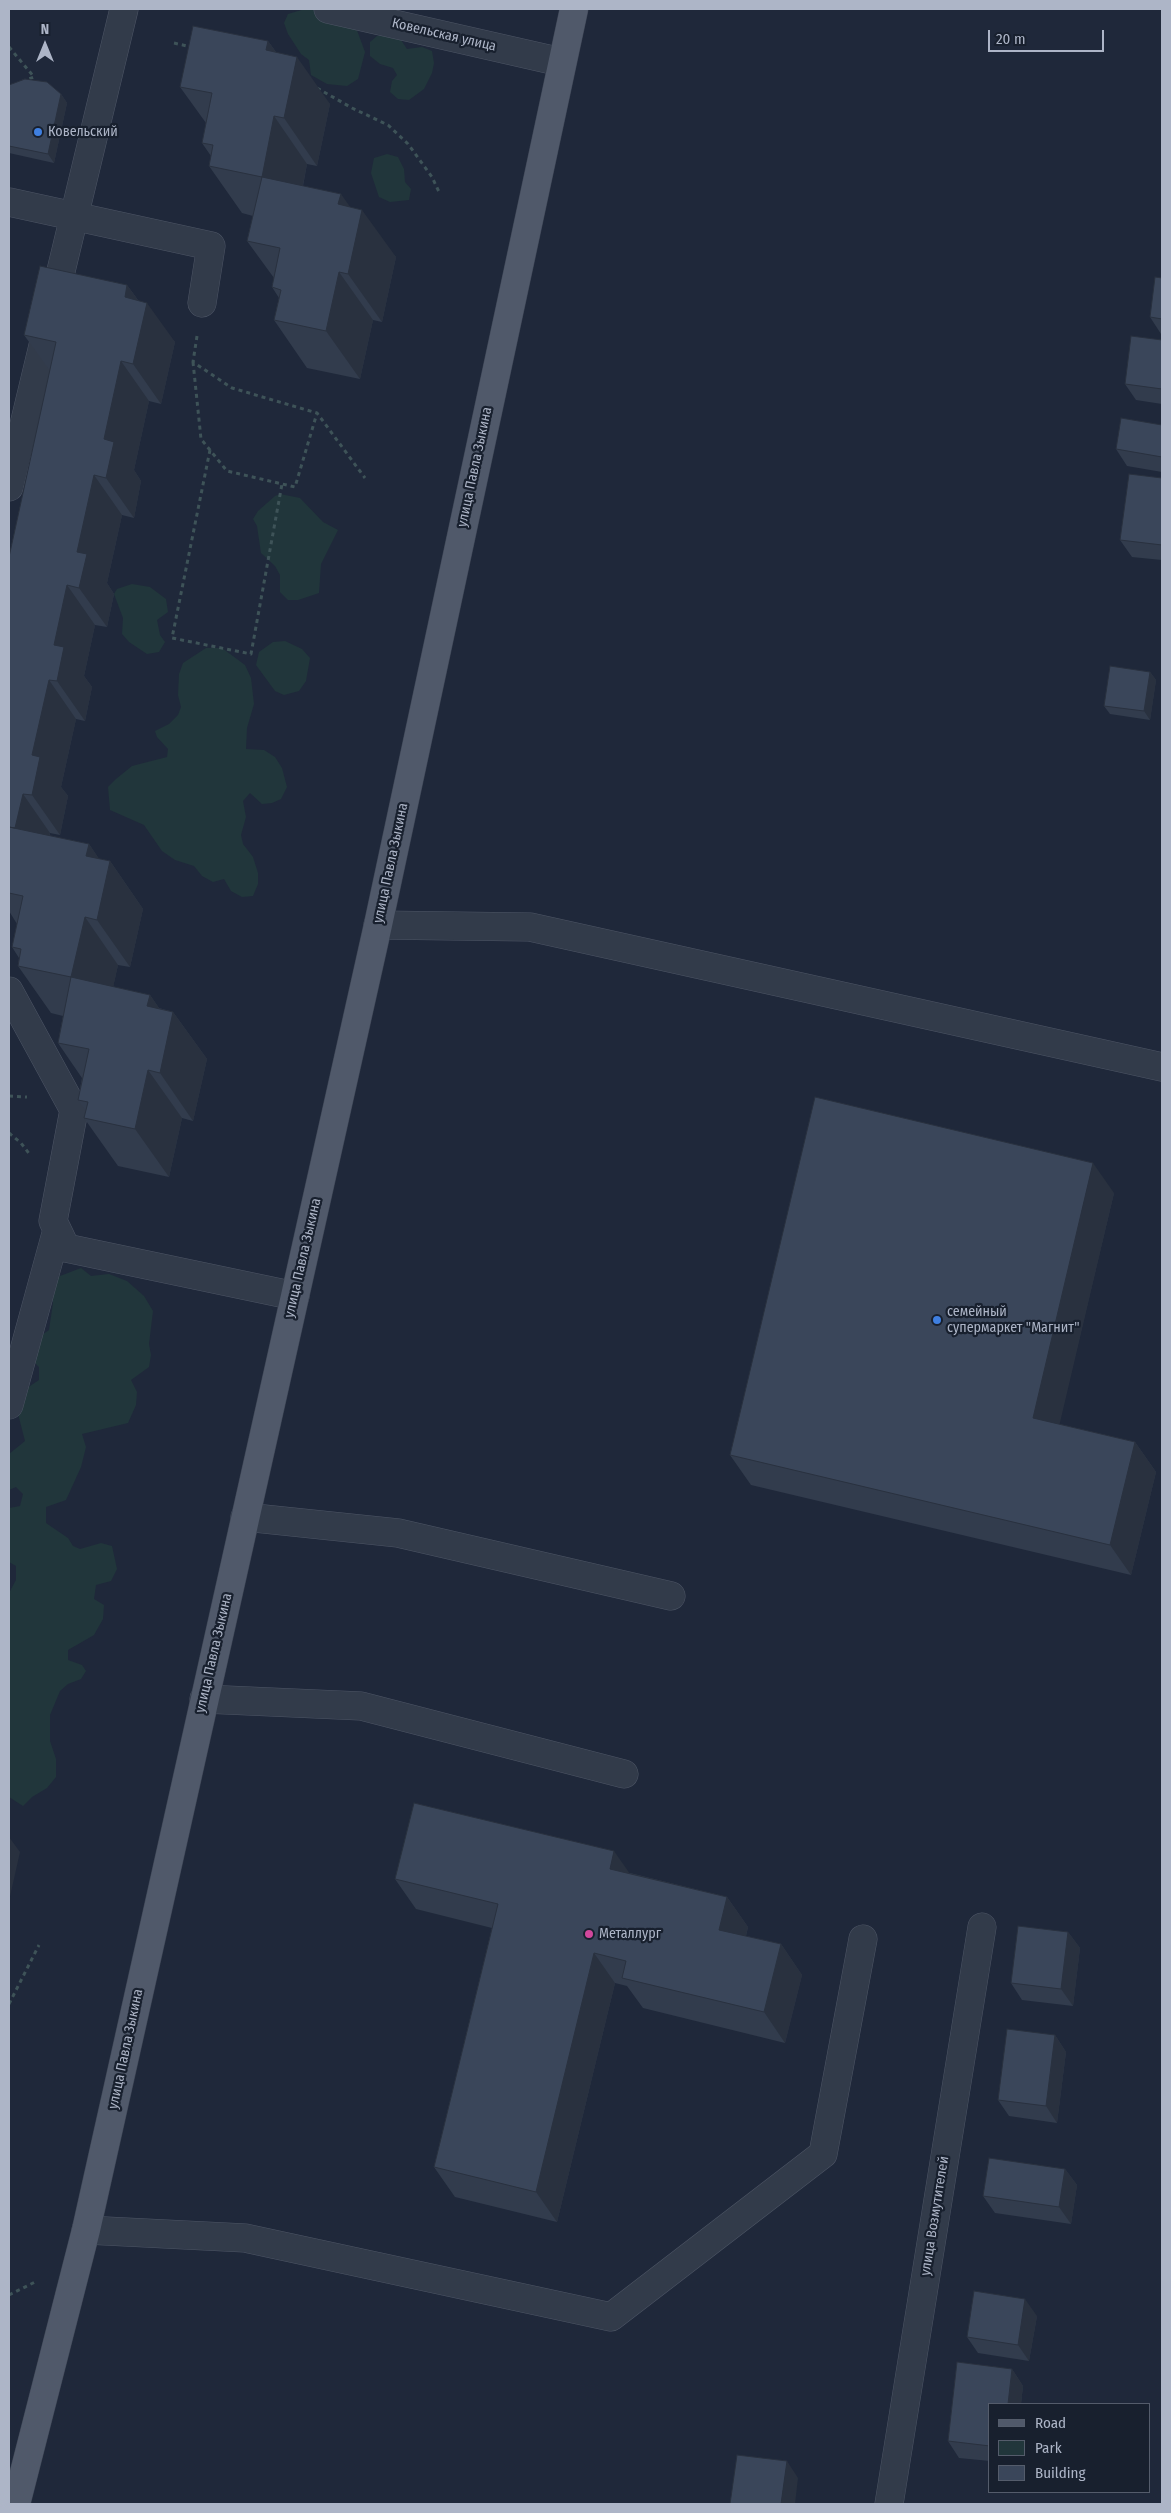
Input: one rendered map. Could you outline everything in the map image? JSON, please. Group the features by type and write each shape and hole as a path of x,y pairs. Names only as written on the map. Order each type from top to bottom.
{"main road":[{"name":"улица Павла Зыкина","path":"16,2504 86,2230 295,1296 378,924 561,62 574,9"}],"street":[{"path":"9,487 124,9"},
{"name":"Ковельская улица","path":"328,9 561,62"},
{"path":"9,202 211,246 202,303"},
{"path":"378,924 530,927 1162,1067"},
{"path":"9,991 74,1110 53,1221 66,1248 295,1296"},
{"path":"9,1405 57,1230"},
{"path":"245,1517 398,1533 671,1596"},
{"path":"204,1699 361,1706 624,1774"},
{"name":"улица Возмутителей","path":"889,2504 982,1927"},
{"path":"86,2230 245,2238 611,2316 823,2154 863,1939"}],"path":[{"path":"174,43 192,47"},
{"path":"9,48 34,77 15,84"},
{"path":"314,86 352,108 388,124 408,144 432,177 440,194"},
{"path":"202,303 193,362 201,439 227,471 295,487 317,413"},
{"path":"193,362 232,388 317,413 365,478"},
{"path":"210,450 172,638 251,654 282,484"},
{"path":"9,2004 39,1945"}],"green space":[{"path":"305,9 320,11 355,25 365,52 358,79 347,86 327,84 311,75 309,60 301,54 288,34 284,23 288,14"},
{"path":"390,35 401,40 407,49 422,47 432,51 434,63 432,73 424,89 409,100 398,99 390,92 392,81 397,75 393,68 380,64 370,56 370,42 377,36"},
{"path":"387,154 398,157 404,169 405,182 411,189 409,200 390,202 379,197 371,173 374,158"},
{"path":"280,494 300,498 323,522 338,530 321,564 319,593 298,600 288,600 280,592 280,575 275,566 261,553 257,526 253,519 258,511"},
{"path":"132,584 150,587 166,599 168,612 157,620 160,635 165,642 159,652 147,654 129,642 122,634 123,618 114,594 117,589"},
{"path":"285,641 302,649 310,658 306,681 299,691 284,695 275,691 256,665 259,652 273,642"},
{"path":"206,648 222,648 245,665 251,678 254,704 247,728 246,749 264,750 275,757 282,768 287,787 281,799 272,803 262,804 250,793 243,801 246,817 241,835 243,844 253,857 258,873 258,884 253,896 242,897 231,891 224,879 213,882 202,876 194,866 175,860 162,851 144,825 110,810 108,787 116,779 132,766 167,757 168,749 157,737 155,731 169,724 178,715 181,707 178,695 179,674 183,663"},
{"path":"81,1268 91,1276 109,1274 127,1281 144,1296 153,1311 149,1344 151,1355 149,1367 131,1380 137,1392 136,1405 128,1423 82,1434 86,1447 81,1467 66,1500 46,1507 46,1523 68,1538 73,1546 80,1549 101,1543 112,1546 117,1569 111,1581 96,1585 94,1599 104,1605 103,1619 94,1635 68,1650 68,1660 82,1665 86,1671 81,1679 68,1684 60,1691 50,1715 50,1741 56,1759 56,1777 47,1788 32,1797 23,1806 9,1797 9,1593 16,1580 16,1566 9,1562 9,1508 20,1506 23,1494 16,1487 9,1490 9,1454 25,1441 16,1406 21,1392 39,1380 39,1367 34,1362 36,1339 49,1330 53,1303 50,1292 52,1283 60,1276"}],"building":[{"path":"193,26 268,41 266,50 297,57 284,118 274,116 262,177 209,166 213,145 202,143 212,93 180,87"},
{"path":"25,79 47,82 61,94 48,154 9,146 9,85"},
{"path":"262,177 341,194 338,204 362,210 348,274 339,272 326,331 274,320 281,290 272,287 280,248 247,241"},
{"path":"40,266 127,285 125,297 147,303 133,364 121,361 104,439 114,442 106,478 94,475 77,552 87,554 79,588 67,585 54,645 64,647 57,681 49,680 32,755 40,757 32,795 23,794 15,828 9,827 9,557 56,342 24,335"},
{"path":"1155,277 1162,278 1162,319 1150,317"},
{"path":"1131,336 1162,340 1162,389 1125,384"},
{"path":"1121,418 1162,425 1162,457 1116,449"},
{"path":"1129,474 1162,478 1162,545 1120,540"},
{"path":"1110,666 1150,672 1144,711 1104,706"},
{"path":"9,827 89,844 86,856 110,861 97,920 85,917 71,977 18,966 21,949 12,947 23,896 9,893"},
{"path":"71,977 150,995 147,1006 173,1012 160,1073 148,1070 135,1129 84,1118 88,1102 78,1100 89,1049 58,1043"},
{"name":"семейный супермаркет \"Магнит\"","path":"815,1097 1093,1163 1033,1418 1135,1442 1110,1545 730,1455"},
{"path":"414,1803 614,1851 610,1869 727,1897 719,1930 781,1944 764,2012 622,1978 626,1961 594,1953 536,2192 434,2167 498,1904 395,1879"},
{"path":"1018,1926 1068,1932 1061,1989 1011,1983"},
{"path":"1007,2029 1055,2035 1046,2106 998,2100"},
{"path":"989,2158 1065,2169 1059,2207 983,2196"},
{"path":"974,2291 1025,2299 1018,2345 967,2337"},
{"path":"957,2362 1012,2369 1008,2403 988,2403 988,2446 948,2441"},
{"path":"737,2455 787,2461 781,2504 730,2504"}],"place":[{"name":"Ковельский","path":"38,132"},
{"name":"семейный супермаркет \"Магнит\"","path":"937,1320"},
{"name":"Металлург","path":"589,1934"}]}
